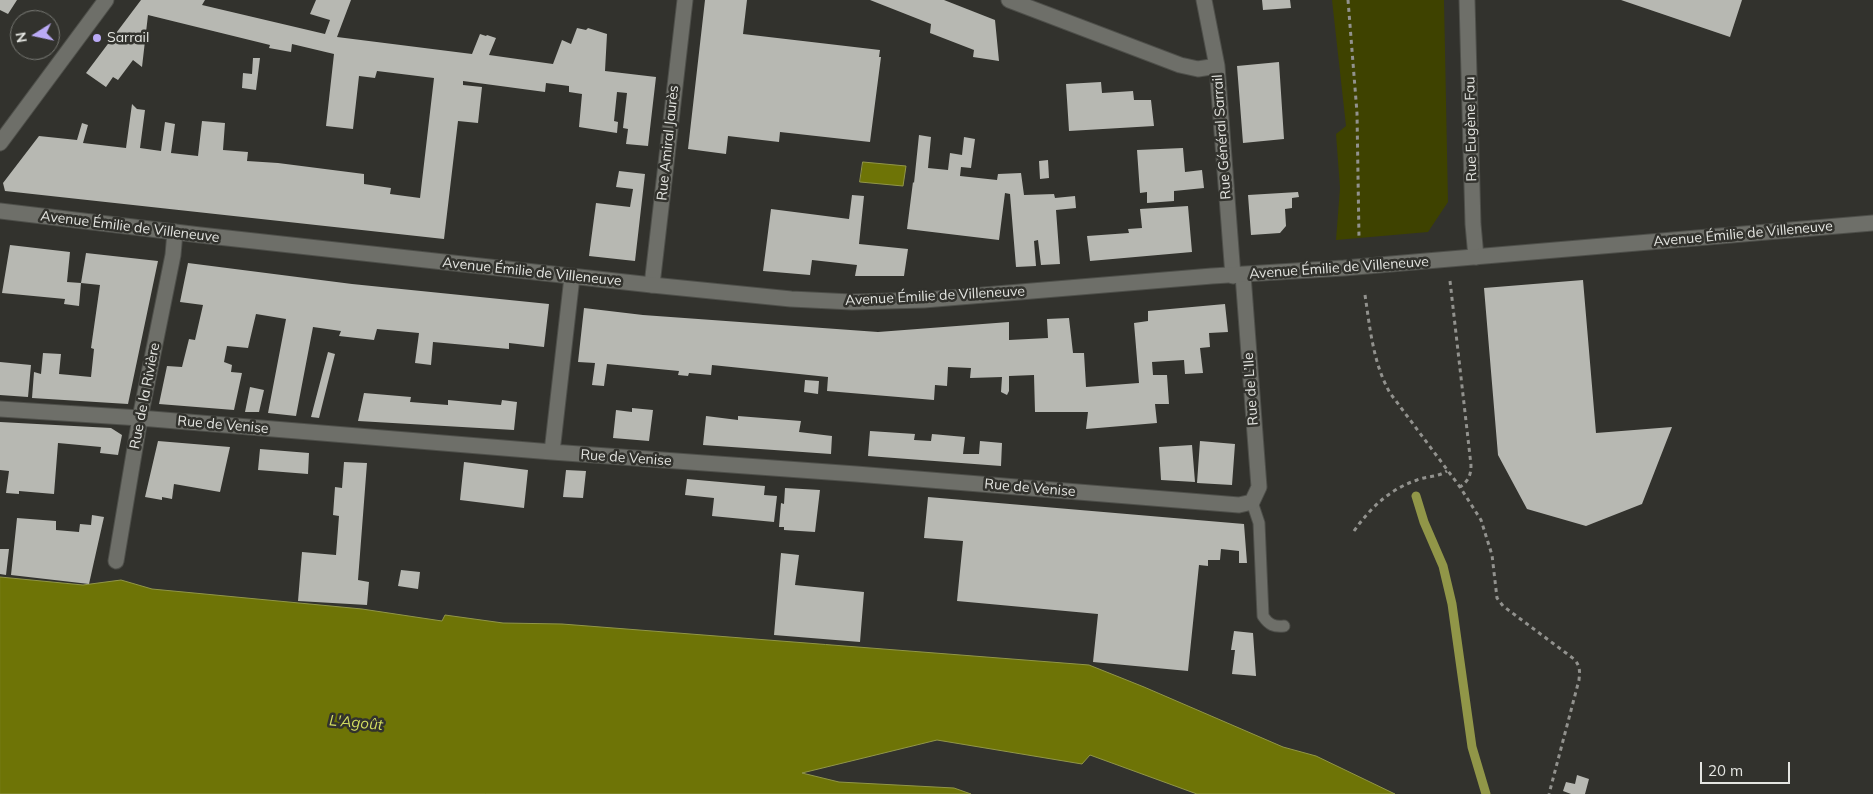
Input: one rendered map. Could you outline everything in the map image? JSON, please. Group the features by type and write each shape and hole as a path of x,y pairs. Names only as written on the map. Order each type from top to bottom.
{"street":[{"path":"0,143 106,0"},
{"name":"Rue Amiral Jaurès","path":"652,285 684,0"},
{"path":"1009,0 1180,65 1198,69 1217,66"},
{"name":"Rue Général Sarrail","path":"1204,0 1217,66 1238,275"},
{"name":"Rue Eugène Fau","path":"1467,0 1473,224 1476,257"},
{"name":"Avenue Émilie de Villeneuve","path":"0,211 572,277 791,299 886,301 1476,257 1873,223"},
{"name":"Rue de la Rivière","path":"116,561 140,418 173,255 175,232"},
{"name":"Rue de L’Ile","path":"1238,275 1259,487 1252,502"},
{"path":"552,452 572,277"},
{"name":"Rue de Venise","path":"0,409 140,418 1239,505 1252,502"}],"lane":[{"path":"1252,502 1260,523 1263,616 1268,623 1275,627 1284,626"}],"path":[{"path":"1348,0 1357,113 1360,238"},
{"path":"1448,259 1471,466 1471,474 1467,482 1460,487"},
{"path":"1364,295 1382,380 1478,514 1486,532 1492,554 1497,598 1503,606 1574,659 1580,670 1579,680 1548,794"},
{"path":"1354,531 1379,501 1395,490 1419,479 1441,475 1447,471"}],"shaded area":[{"path":"1332,0 1444,0 1448,202 1428,232 1336,240 1340,188 1336,134 1346,126"}],"water":[{"path":"863,162 906,166 903,186 860,182"},
{"name":"L'Agoût","path":"0,577 83,585 121,580 152,589 362,609 442,621 445,615 503,623 562,624 1089,665 1283,747 1316,756 1395,794 1197,794 1090,755 1082,764 937,740 802,773 839,782 954,788 971,794 0,794"}],"building":[{"path":"0,0 17,0 8,14 0,10"},
{"path":"141,0 205,0 202,5 325,34 330,20 310,14 316,0 351,0 337,37 472,54 480,34 496,38 489,55 553,64 562,40 571,44 577,28 586,30 588,28 607,34 605,71 656,77 648,146 626,144 628,129 623,128 627,93 617,92 614,121 618,122 617,133 579,127 582,94 569,92 569,86 546,83 545,92 463,81 463,85 482,87 478,123 458,121 444,239 5,191 3,183 39,136 77,140 82,123 88,125 83,143 126,148 132,104 137,109 145,110 140,148 161,151 165,122 175,124 171,153 198,156 202,121 225,123 223,150 248,152 247,161 364,174 364,184 391,188 390,194 420,198 434,78 377,71 375,78 359,76 353,129 326,126 334,54 292,44 291,52 269,48 270,45 148,15 142,67 133,60 118,80 113,77 106,87 86,73"},
{"path":"705,0 747,0 743,34 880,50 879,57 881,57 870,142 780,132 779,142 728,136 726,154 688,149"},
{"path":"870,0 944,0 995,20 999,61 973,57 974,50 930,33 931,24"},
{"path":"1262,0 1290,0 1291,8 1263,10"},
{"path":"1621,0 1742,0 1730,37"},
{"path":"253,58 260,58 256,90 242,88 243,73 252,74"},
{"path":"1279,62 1284,139 1243,143 1237,66"},
{"path":"1101,82 1102,93 1133,91 1134,100 1151,100 1154,126 1069,131 1066,84"},
{"path":"919,135 931,137 928,168 948,170 950,153 962,155 964,137 975,139 971,168 961,167 960,176 997,180 998,174 1021,173 1024,195 1054,194 1055,198 1075,196 1076,208 1056,210 1060,264 1041,265 1038,240 1034,241 1036,266 1016,267 1010,194 1005,193 999,240 907,229"},
{"path":"1183,148 1185,172 1202,170 1204,188 1174,191 1174,201 1147,203 1147,192 1140,193 1137,150"},
{"path":"1048,160 1049,178 1040,179 1039,161"},
{"path":"619,171 645,174 635,261 589,256 596,203 630,207 633,189 616,187"},
{"path":"1298,192 1299,197 1292,198 1292,208 1285,209 1286,226 1280,233 1251,235 1248,195"},
{"path":"852,195 864,196 859,244 908,249 904,276 855,276 857,265 812,260 810,275 763,271 771,209 849,219"},
{"path":"1188,206 1192,252 1090,261 1087,236 1129,233 1128,229 1142,228 1140,209"},
{"path":"10,245 70,252 67,282 81,283 79,306 64,304 65,299 2,293"},
{"path":"86,253 158,261 128,404 32,398 34,372 41,374 43,353 61,354 59,374 91,377 94,349 91,348 100,285 81,283"},
{"path":"188,263 352,284 549,304 544,347 509,343 509,349 433,342 431,365 415,363 419,333 377,329 374,340 339,336 341,331 313,327 296,416 268,413 286,319 256,314 248,348 227,346 224,362 232,365 231,372 242,373 234,410 159,404 167,366 182,367 189,339 195,340 203,305 180,302"},
{"path":"1583,280 1596,433 1672,427 1642,504 1586,526 1527,509 1498,455 1484,288"},
{"path":"1225,304 1228,332 1209,333 1210,347 1200,348 1203,373 1185,374 1184,360 1152,362 1153,375 1167,375 1169,404 1155,404 1157,423 1086,429 1088,412 1035,412 1034,375 1009,376 1009,391 1007,395 1001,392 1002,377 970,378 971,368 948,367 947,386 935,385 934,400 827,391 828,377 712,365 711,375 689,373 688,376 678,375 679,371 607,364 604,386 592,385 595,363 578,362 584,308 643,315 878,332 1009,322 1009,340 1048,338 1047,319 1069,318 1073,353 1084,353 1086,387 1139,383 1134,323 1148,321 1148,311"},
{"path":"328,352 335,354 319,418 311,417"},
{"path":"0,362 31,365 28,397 0,395"},
{"path":"805,380 819,381 818,394 804,392"},
{"path":"250,387 264,390 259,412 245,412"},
{"path":"364,393 411,397 410,402 448,405 448,400 501,405 502,400 517,402 514,430 358,421"},
{"path":"632,408 653,410 649,441 613,438 616,410 632,412"},
{"path":"706,416 738,420 738,416 801,421 799,432 832,436 831,454 703,445"},
{"path":"0,422 111,428 122,435 118,455 100,453 101,447 58,443 54,494 19,491 19,494 6,493 9,471 0,470"},
{"path":"870,431 915,434 914,440 931,441 932,434 965,437 963,454 979,454 980,441 1002,443 1001,466 868,456"},
{"path":"158,441 230,447 220,492 174,484 172,499 162,497 162,500 145,497"},
{"path":"1200,441 1235,444 1232,485 1197,483"},
{"path":"1192,445 1195,482 1161,480 1159,447"},
{"path":"260,449 309,453 308,474 258,470"},
{"path":"344,462 367,463 358,580 369,582 367,605 298,601 302,552 336,555 339,516 333,515 335,487 342,488"},
{"path":"464,462 528,470 524,508 460,500"},
{"path":"566,470 586,471 583,498 563,497"},
{"path":"687,479 765,486 764,495 777,496 774,522 712,516 714,498 685,495"},
{"path":"785,488 820,490 815,532 784,530 784,527 779,527 781,503 784,504"},
{"path":"928,497 1244,524 1247,563 1239,563 1239,551 1221,549 1220,560 1208,560 1208,566 1199,565 1188,671 1093,662 1098,614 957,601 963,541 924,538"},
{"path":"92,515 104,517 89,584 11,575 17,518 56,521 56,530 79,532 80,524 91,525"},
{"path":"0,549 9,549 6,575 0,574"},
{"path":"781,553 799,555 795,585 864,592 860,642 774,635"},
{"path":"401,570 420,572 418,589 398,586"},
{"path":"1234,631 1253,633 1256,676 1232,674 1235,650 1231,650"},
{"path":"1577,775 1589,779 1585,794 1571,794 1563,791 1566,782 1575,784"}],"waterway":[{"path":"1416,496 1424,522 1443,566 1452,604 1472,747 1486,794"}],"place":[{"name":"Sarrail","path":"97,38"}]}
